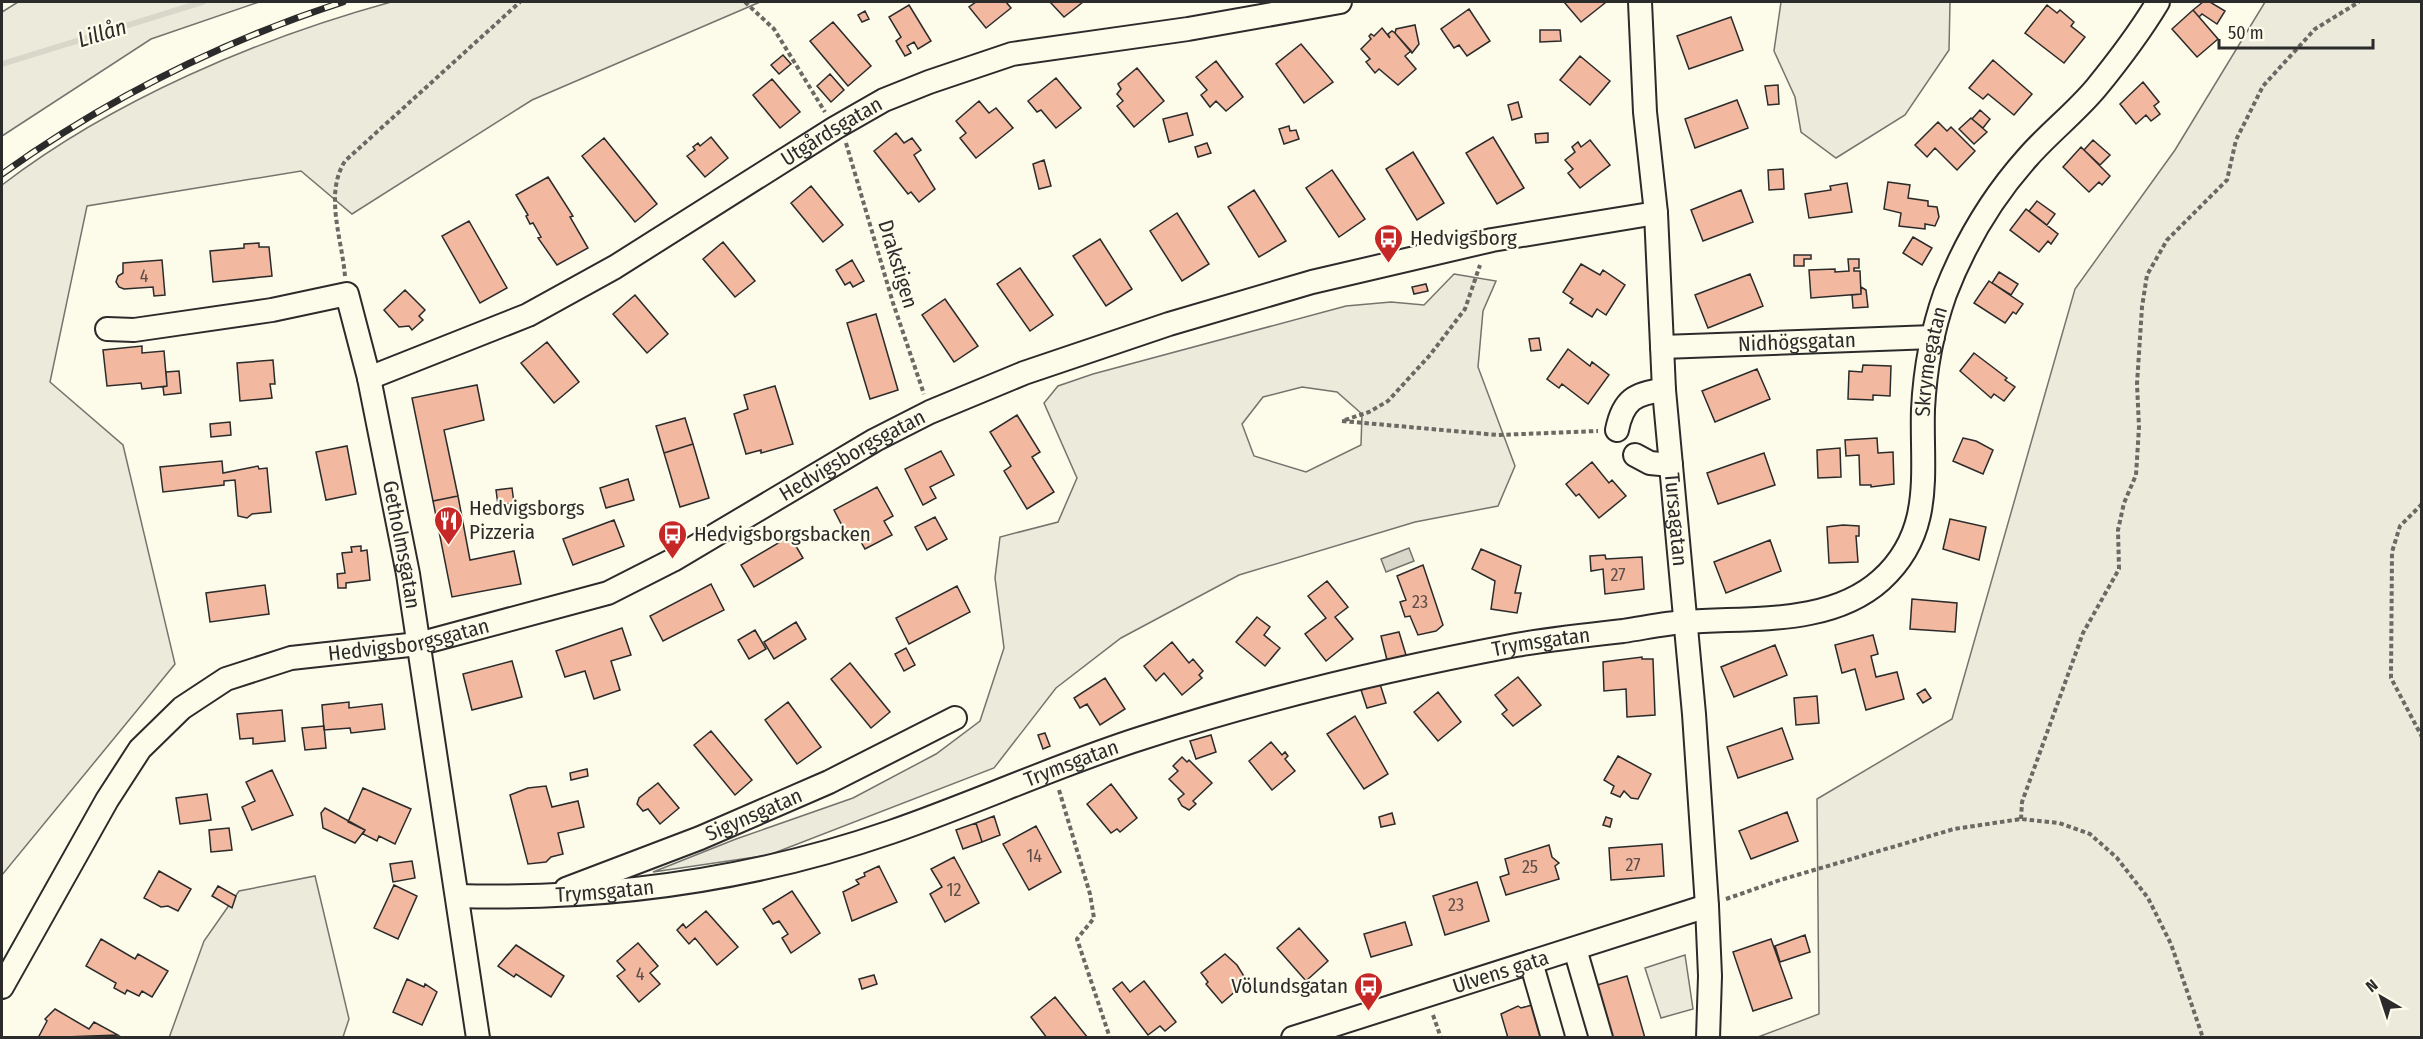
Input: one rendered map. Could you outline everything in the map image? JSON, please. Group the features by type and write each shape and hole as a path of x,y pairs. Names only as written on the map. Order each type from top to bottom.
{"street":[{"name":"Utgårdsgatan","path":"369,378 528,315 615,267 838,126 884,100 920,85 1012,54 1188,29 1340,2"},
{"name":"Tursagatan","path":"1640,2 1645,112 1656,213 1664,390 1686,622 1707,906 1710,976 1708,1038"},
{"name":"Skrymegatan","path":"1686,622 1797,615 1841,604 1878,583 1901,560 1918,522 1925,478 1923,411 1928,353 1946,292 1987,210 2028,157 2093,92 2158,2"},
{"name":"Hedvigsborgsgatan","path":"2,987 107,800 140,749 182,708 226,679 291,658 418,644 523,618 608,593 673,560 875,440 930,412 1023,373 1169,324 1312,282 1492,240 1656,213"},
{"path":"107,329 134,330 272,310 347,294"},
{"name":"Getholmsgatan","path":"347,294 369,378 393,489 458,896 478,1038"},
{"name":"Nidhögsgatan","path":"1662,347 1933,337"},
{"path":"1617,430 1620,415 1630,401 1642,392 1664,390"},
{"path":"1635,455 1650,463 1671,465"},
{"name":"Trymsgatan","path":"458,896 548,896 639,890 733,875 804,859 889,833 1161,732 1286,695 1393,668 1526,643 1686,622"},
{"name":"Sigynsgatan","path":"548,896 700,838 829,782 955,718"},
{"name":"Ulvens gata","path":"1293,1038 1707,906"},
{"path":"1575,949 1601,1038"},
{"path":"1531,962 1553,1038"}],"path":[{"path":"347,294 343,248 334,193 336,175 345,161 520,2"},
{"name":"Drakstigen","path":"745,2 774,29 838,126 893,303 930,412"},
{"path":"2021,819 2022,802 2042,751 2056,703 2067,683 2083,633 2119,569 2118,530 2124,503 2136,475 2139,427 2137,384 2142,307 2147,275 2167,240 2227,180 2236,140 2263,86 2315,29 2359,2"},
{"path":"1492,240 1474,278 1465,309 1430,355 1388,400 1369,412 1342,421 1498,435 1617,430"},
{"path":"2421,504 2400,526 2392,552 2391,678 2421,737"},
{"path":"1053,771 1090,894 1094,918 1077,939 1110,1038"},
{"path":"1707,906 1780,880 1954,829 2021,819 2059,823 2090,834 2117,858 2148,898 2171,944 2184,990 2203,1038"},
{"path":"1432,1011 1441,1038"}],"shaded area":[{"path":"18,2 259,2 151,39 2,136 2,12"},
{"path":"391,2 760,2 532,100 352,214 301,171 87,206 50,382 123,445 175,664 2,875 2,185 45,154 91,126 188,76 289,34"},
{"path":"1781,2 1950,2 1949,50 1905,115 1836,158 1801,132 1795,97 1774,51"},
{"path":"2265,2 2421,2 2421,1037 1758,1037 1819,1014 1817,799 1952,719 2075,289 2175,150"},
{"path":"1454,274 1496,281 1483,311 1478,367 1515,466 1498,506 1415,522 1239,575 1121,638 1056,688 994,768 769,855 653,872 736,839 853,798 936,754 980,721 1004,648 995,578 1000,537 1058,522 1077,478 1044,403 1058,386 1093,374 1346,306 1391,302 1424,305","holes":["1302,387 1337,392 1362,414 1361,445 1306,472 1254,456 1242,424 1263,397"]},
{"path":"1409,548 1414,561 1386,572 1381,559"},
{"path":"315,876 349,1019 343,1037 169,1038 204,941 239,891"},
{"path":"1685,955 1693,1009 1661,1018 1645,968"}],"building":[{"path":"976,2 1006,2 1011,8 986,28 969,7"},
{"path":"1050,2 1083,2 1064,17"},
{"path":"1564,2 1603,2 1605,3 1581,22"},
{"path":"2203,2 2210,2 2225,11 2217,24 2202,14 2199,17 2193,10"},
{"path":"909,5 931,41 918,49 914,42 907,46 911,53 905,56 896,41 901,37 889,17"},
{"path":"2047,5 2057,13 2060,10 2074,22 2071,26 2085,37 2064,63 2025,33"},
{"path":"1469,9 1490,41 1467,56 1459,45 1454,48 1441,29"},
{"path":"2193,10 2218,39 2197,57 2172,29"},
{"path":"865,11 869,19 862,22 858,15"},
{"path":"1731,17 1743,50 1689,69 1677,36"},
{"path":"833,22 871,66 848,86 810,41"},
{"path":"1415,25 1419,44 1412,53 1395,33 1396,29"},
{"path":"1382,28 1390,38 1388,34 1392,31 1395,33 1411,51 1405,56 1416,69 1398,85 1379,69 1375,73 1366,62 1370,59 1361,49 1371,39 1369,36 1371,34 1374,36"},
{"path":"1540,30 1560,30 1561,41 1540,42"},
{"path":"1301,44 1333,82 1304,103 1276,64"},
{"path":"783,55 791,64 779,74 771,65"},
{"path":"1580,56 1610,81 1590,105 1560,80"},
{"path":"1993,60 2032,94 2014,115 1988,94 1983,99 1969,88"},
{"path":"1216,61 1243,97 1226,111 1216,101 1210,107 1201,95 1207,90 1196,77"},
{"path":"1137,68 1164,101 1134,127 1117,106 1123,101 1117,94 1121,89 1118,84"},
{"path":"830,74 844,90 831,102 817,86"},
{"path":"1056,78 1081,108 1056,128 1041,110 1037,112 1028,101"},
{"path":"772,79 800,112 780,128 753,95"},
{"path":"2143,82 2159,102 2154,106 2160,114 2151,121 2146,115 2136,124 2120,104"},
{"path":"1778,85 1779,104 1768,105 1765,86"},
{"path":"1737,100 1748,128 1695,148 1685,119"},
{"path":"979,101 989,113 996,108 1013,128 976,158 960,138 966,133 956,121"},
{"path":"1518,102 1522,117 1512,120 1508,105"},
{"path":"1980,110 1990,119 1983,128 1972,119"},
{"path":"1187,113 1193,135 1169,142 1163,119"},
{"path":"1971,118 1987,132 1974,144 1959,129"},
{"path":"1938,122 1947,131 1951,127 1975,151 1957,170 1935,148 1927,157 1915,145"},
{"path":"1289,126 1290,131 1296,130 1299,139 1284,144 1279,129"},
{"path":"896,133 904,143 912,138 921,150 914,155 935,189 919,202 911,192 908,194 874,151"},
{"path":"1548,133 1548,142 1536,143 1535,134"},
{"path":"711,137 728,158 705,177 687,156 695,150 693,147 698,143 700,146"},
{"path":"1493,137 1524,188 1497,204 1466,153"},
{"path":"604,138 657,204 635,222 582,156"},
{"path":"1590,140 1610,165 1580,188 1568,173 1573,169 1565,160 1575,152 1572,147 1578,142 1581,147"},
{"path":"2093,140 2110,155 2100,165 2084,150"},
{"path":"1207,143 1211,153 1198,157 1195,147"},
{"path":"2081,147 2110,176 2102,185 2099,182 2089,192 2063,167"},
{"path":"1413,152 1444,203 1417,220 1386,169"},
{"path":"1044,160 1051,186 1039,189 1033,164"},
{"path":"1783,169 1784,189 1769,190 1768,170"},
{"path":"1332,170 1365,219 1339,237 1306,188"},
{"path":"548,177 573,216 570,217 588,248 557,265 538,238 541,237 533,223 530,224 526,216 528,215 516,195"},
{"path":"1888,182 1910,185 1908,198 1928,201 1928,206 1937,207 1939,217 1935,226 1925,224 1925,229 1899,226 1901,213 1884,209"},
{"path":"1847,183 1852,212 1809,218 1805,194 1831,190 1830,186"},
{"path":"811,186 843,225 823,242 791,203"},
{"path":"1254,190 1286,241 1259,257 1228,207"},
{"path":"1741,190 1753,222 1703,241 1691,210"},
{"path":"2037,201 2055,214 2047,225 2029,211"},
{"path":"2026,209 2058,234 2051,244 2048,241 2039,252 2010,230"},
{"path":"1177,213 1209,264 1182,281 1150,231"},
{"path":"469,221 507,288 480,303 442,236"},
{"path":"1913,237 1932,248 1922,265 1903,253"},
{"path":"1100,239 1132,289 1106,306 1073,256"},
{"path":"723,242 755,281 735,297 703,259"},
{"path":"259,243 259,247 269,247 272,276 213,282 210,251 244,248 244,244"},
{"path":"1794,255 1811,255 1811,259 1804,259 1804,266 1794,266"},
{"path":"1848,259 1859,259 1859,268 1854,268 1854,271 1860,271 1861,294 1811,298 1809,270 1849,271"},
{"path":"162,260 165,295 154,296 153,287 124,289 116,282 118,276 123,273 123,263"},
{"path":"852,260 864,281 853,287 850,282 845,285 836,270"},
{"path":"1581,264 1600,275 1603,270 1625,285 1606,315 1597,309 1592,317 1570,303 1573,299 1563,292"},
{"path":"1020,268 1053,315 1030,331 997,284"},
{"path":"1999,272 2018,284 2011,295 1992,283"},
{"path":"1750,274 1763,306 1708,328 1695,295"},
{"path":"1989,281 2023,304 2005,323 1974,303"},
{"path":"1426,284 1428,291 1414,294 1412,287"},
{"path":"1861,287 1866,290 1868,307 1853,308 1852,295 1861,294"},
{"path":"405,290 425,310 419,316 423,320 412,330 409,326 399,327 384,310"},
{"path":"635,295 668,334 647,353 613,314"},
{"path":"945,299 978,346 954,362 922,315"},
{"path":"876,314 898,390 870,399 847,323"},
{"path":"1539,338 1541,350 1531,351 1529,339"},
{"path":"547,342 579,382 554,403 521,363"},
{"path":"142,346 142,353 164,351 167,386 142,389 141,383 107,386 103,350"},
{"path":"1568,349 1590,366 1592,362 1609,375 1588,404 1562,384 1559,388 1547,379"},
{"path":"1974,353 2007,378 2005,380 2015,387 2004,401 1994,394 1991,398 1960,371"},
{"path":"273,360 275,384 270,384 272,398 240,401 237,363"},
{"path":"1863,365 1891,366 1890,396 1873,395 1873,400 1848,399 1849,371 1862,372"},
{"path":"1757,369 1770,399 1715,422 1702,391"},
{"path":"179,371 181,393 164,395 163,387 167,386 166,372"},
{"path":"477,385 484,420 444,430 458,496 433,501 412,398"},
{"path":"775,386 793,444 761,453 761,450 746,454 734,414 748,409 744,395"},
{"path":"1017,415 1040,452 1032,457 1054,492 1027,509 1004,471 1011,466 990,432"},
{"path":"685,418 693,444 664,453 656,426"},
{"path":"230,422 231,435 211,437 210,424"},
{"path":"1877,438 1878,453 1893,452 1894,484 1871,487 1871,485 1860,485 1859,455 1846,456 1845,440"},
{"path":"1963,438 1976,441 1993,450 1983,474 1953,461"},
{"path":"693,444 709,498 680,507 664,453"},
{"path":"347,446 356,494 326,500 316,452"},
{"path":"1840,448 1841,477 1818,478 1817,450"},
{"path":"941,451 954,475 930,487 936,498 923,505 905,469"},
{"path":"1764,453 1775,485 1718,504 1707,473"},
{"path":"222,461 223,473 258,466 259,469 267,468 271,512 252,514 247,518 238,516 235,480 224,481 224,485 163,492 160,467"},
{"path":"1592,462 1609,483 1612,480 1626,496 1599,518 1579,494 1576,496 1566,484"},
{"path":"628,479 634,500 606,508 600,488"},
{"path":"877,487 893,516 884,521 892,535 865,549 857,535 849,539 834,510"},
{"path":"512,488 514,503 498,505 496,490"},
{"path":"458,496 470,560 514,551 521,584 452,597 433,501"},
{"path":"935,517 947,539 927,550 915,527"},
{"path":"1950,519 1986,527 1979,560 1943,549"},
{"path":"614,520 624,546 573,565 563,539"},
{"path":"1859,526 1859,536 1856,536 1858,562 1829,563 1827,527"},
{"path":"790,536 803,558 754,587 741,565"},
{"path":"1770,540 1781,571 1726,593 1714,562"},
{"path":"361,546 361,551 367,550 370,580 346,583 346,588 338,588 337,574 345,573 342,553 352,552 351,547"},
{"path":"1481,549 1521,566 1515,593 1521,593 1517,613 1491,609 1495,581 1472,569"},
{"path":"1605,555 1606,559 1642,557 1644,589 1605,594 1603,569 1591,571 1590,556"},
{"path":"1423,565 1443,625 1436,631 1418,635 1410,616 1405,617 1400,602 1406,600 1397,576"},
{"path":"1327,581 1348,607 1335,617 1353,639 1326,661 1305,634 1326,618 1308,596"},
{"path":"711,584 724,610 663,641 650,616"},
{"path":"265,585 269,614 210,622 206,593"},
{"path":"957,586 970,612 909,644 896,618"},
{"path":"1912,599 1957,603 1955,632 1910,629"},
{"path":"1257,617 1270,627 1264,635 1280,648 1265,666 1236,642"},
{"path":"796,622 806,639 774,659 764,642"},
{"path":"622,628 631,655 611,661 620,690 594,699 585,671 565,677 556,651"},
{"path":"755,630 766,649 749,659 738,640"},
{"path":"1399,632 1406,655 1387,660 1381,636"},
{"path":"1873,635 1878,654 1871,656 1876,677 1897,672 1904,699 1866,710 1855,669 1842,673 1835,645"},
{"path":"1172,642 1189,663 1193,659 1203,671 1199,675 1202,678 1182,695 1164,673 1156,681 1144,666"},
{"path":"1775,645 1787,675 1734,697 1721,667"},
{"path":"906,648 915,665 904,671 895,654"},
{"path":"1642,657 1642,659 1653,659 1655,715 1627,717 1626,689 1604,691 1603,662"},
{"path":"512,661 522,697 472,710 463,674"},
{"path":"850,663 890,712 871,728 831,679"},
{"path":"1518,677 1541,705 1513,726 1502,714 1507,710 1495,695"},
{"path":"1105,678 1125,709 1100,725 1087,704 1080,708 1074,698"},
{"path":"1380,684 1386,703 1367,708 1361,690"},
{"path":"1925,689 1931,698 1923,703 1917,694"},
{"path":"1438,692 1461,722 1438,741 1414,712"},
{"path":"1817,696 1819,723 1796,725 1794,698"},
{"path":"349,702 349,708 382,704 385,729 351,733 350,728 324,730 322,705"},
{"path":"788,702 821,747 797,764 765,720"},
{"path":"282,710 285,741 253,744 253,738 240,739 237,714"},
{"path":"1355,716 1388,774 1364,789 1327,734"},
{"path":"324,726 326,748 305,750 302,728"},
{"path":"1782,728 1793,759 1738,778 1727,747"},
{"path":"711,731 752,780 735,795 694,745"},
{"path":"1045,733 1050,746 1043,749 1038,735"},
{"path":"1211,735 1216,752 1196,759 1190,741"},
{"path":"1271,742 1282,755 1285,752 1288,756 1285,759 1295,771 1272,790 1249,761"},
{"path":"1618,756 1651,774 1638,799 1631,798 1624,791 1620,797 1611,793 1614,786 1604,780"},
{"path":"1182,757 1187,762 1189,760 1212,783 1193,801 1196,804 1189,810 1182,806 1178,799 1184,794 1169,779 1178,771 1173,766"},
{"path":"587,769 588,776 571,780 570,773"},
{"path":"272,770 293,815 252,830 242,807 255,801 246,782"},
{"path":"658,783 679,808 660,824 648,809 643,811 637,804 639,798"},
{"path":"1111,784 1137,818 1120,832 1117,829 1111,833 1087,804"},
{"path":"546,786 552,807 578,801 584,827 558,833 563,854 551,857 546,862 528,864 510,795 528,788"},
{"path":"363,788 411,809 395,844 379,836 377,841 363,834 365,830 348,822"},
{"path":"207,794 211,820 180,824 176,798"},
{"path":"325,808 365,830 355,843 323,828 321,813"},
{"path":"1787,812 1798,841 1751,859 1739,831"},
{"path":"1392,813 1395,824 1381,827 1379,817"},
{"path":"994,816 1000,835 982,842 976,823"},
{"path":"1606,817 1612,819 1610,827 1603,825"},
{"path":"976,823 982,842 963,849 956,830"},
{"path":"1036,826 1061,872 1029,890 1003,844"},
{"path":"229,828 232,850 211,852 209,830"},
{"path":"1662,844 1664,876 1611,880 1609,848"},
{"path":"1549,845 1552,857 1559,863 1555,866 1559,879 1506,895 1500,877 1509,874 1505,859"},
{"path":"954,857 979,903 945,922 930,894 942,887 931,869"},
{"path":"412,861 415,878 393,882 390,864"},
{"path":"879,866 897,902 852,921 843,892 859,884 856,880 865,876 864,873"},
{"path":"159,871 191,889 178,911 168,906 161,907 144,898"},
{"path":"1477,882 1489,921 1445,935 1433,896"},
{"path":"394,885 417,896 398,939 374,928"},
{"path":"218,886 236,896 232,908 212,896"},
{"path":"792,891 820,933 791,953 782,938 788,934 779,921 773,924 763,909"},
{"path":"706,911 738,947 717,965 695,938 689,944 677,930 683,924 686,928"},
{"path":"1405,922 1412,945 1371,957 1364,934"},
{"path":"1299,928 1328,961 1306,981 1277,948"},
{"path":"1805,935 1810,952 1780,962 1775,946"},
{"path":"101,939 135,959 138,954 168,971 152,997 142,991 139,996 127,990 125,994 114,988 116,983 86,966"},
{"path":"1771,939 1792,998 1753,1011 1733,952"},
{"path":"638,943 658,966 650,973 660,984 639,1002 617,976 625,970 617,961"},
{"path":"516,945 564,976 551,997 516,974 514,977 498,966"},
{"path":"1225,954 1237,965 1247,981 1222,1003 1206,984 1208,982 1201,973"},
{"path":"874,975 877,984 862,989 859,979"},
{"path":"1627,976 1645,1038 1610,1038 1594,986"},
{"path":"407,979 424,987 425,984 437,992 422,1025 393,1012"},
{"path":"1144,981 1176,1022 1165,1031 1160,1026 1148,1035 1113,989 1122,982 1130,992"},
{"path":"1372,994 1373,998 1364,1002 1362,997"},
{"path":"1055,997 1088,1038 1047,1038 1031,1017"},
{"path":"1532,1005 1542,1038 1508,1038 1501,1014 1518,1006 1521,1008"},
{"path":"55,1009 89,1029 94,1022 118,1035 38,1038 47,1021 45,1019"}],"waterway":[{"name":"Lillån","path":"2,64 203,2"}],"railway":[{"path":"2,174 82,121 166,75 253,35 343,2"}],"place":[{"name":"Hedvigsborg","path":"1389,264"},
{"name":"Hedvigsborgs Pizzeria","path":"448,546"},
{"name":"Hedvigsborgsbacken","path":"673,560"},
{"name":"Völundsgatan","path":"1369,1012"}]}
